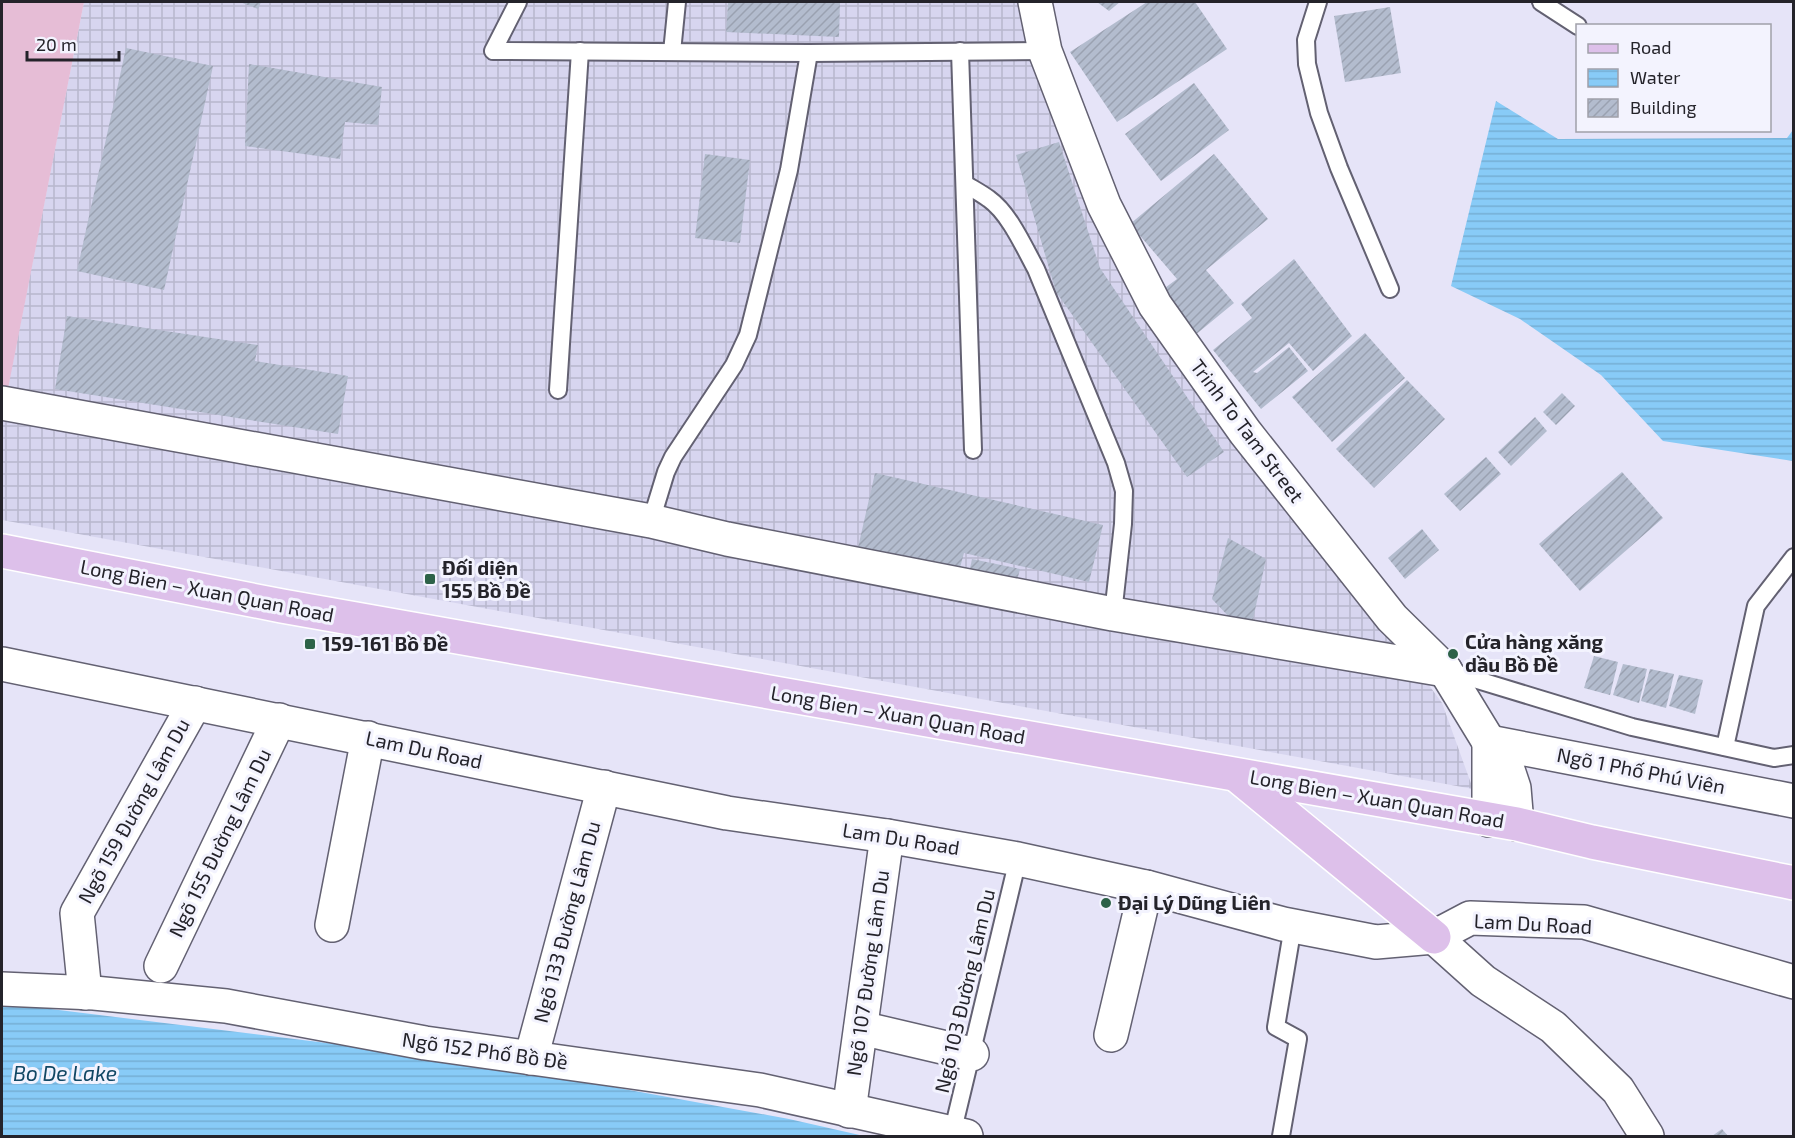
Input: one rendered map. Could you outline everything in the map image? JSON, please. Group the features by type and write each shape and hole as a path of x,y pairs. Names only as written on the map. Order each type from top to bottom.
{"main road":[{"name":"Long Bien – Xuan Quan Road","path":"2,551 282,606 1503,822 1794,883"},
{"path":"1235,774 1434,937"}],"street":[{"name":"Trinh To Tam Street","path":"1035,2 1045,51 1104,205 1155,305 1245,432 1392,618 1444,670 1489,742"},
{"path":"2,403 651,521 727,539 1113,614 1444,670"},
{"name":"Lam Du Road","path":"2,664 727,813 887,836 1018,859 1146,887 1293,926 1376,942 1434,937 1470,918 1584,922 1794,982"},
{"name":"Ngõ 159 Đường Lâm Du","path":"85,993 77,913 195,703"},
{"name":"Ngõ 155 Đường Lâm Du","path":"161,966 279,720"},
{"path":"332,925 368,738"},
{"path":"1489,742 1503,822"},
{"name":"Ngõ 1 Phố Phú Viên","path":"1489,742 1794,801"},
{"name":"Ngõ 133 Đường Lâm Du","path":"531,1058 604,787"},
{"name":"Ngõ 107 Đường Lâm Du","path":"849,1111 887,836"},
{"path":"1111,1035 1146,887"},
{"path":"1434,937 1484,981 1553,1027 1618,1090 1647,1137"},
{"name":"Ngõ 152 Phố Bồ Đề","path":"2,989 85,993 226,1006 425,1043 760,1090 959,1135"},
{"path":"861,1028 972,1054"}],"lane":[{"path":"518,2 493,51 809,53 1045,51"},
{"path":"672,52 677,2"},
{"path":"1318,2 1306,40 1310,74 1319,113 1389,289"},
{"path":"1541,2 1576,25"},
{"path":"558,390 580,51"},
{"path":"960,51 973,450"},
{"path":"651,521 673,457 734,365 748,335 789,170 809,53"},
{"path":"964,184 990,199 999,208 1022,242 1036,269 1116,463 1124,491 1123,524 1113,614"},
{"path":"1725,747 1756,606 1794,556"},
{"path":"1444,670 1632,727 1774,758 1794,754"},
{"name":"Ngõ 103 Đường Lâm Du","path":"959,1135 972,1054 1018,859"},
{"path":"1281,1137 1298,1039 1276,1027 1293,926"}],"shaded area":[{"path":"2,2 84,2 5,404 2,403"},
{"path":"84,2 1019,2 1033,63 1111,250 1442,703 1473,789 2,520 2,417"}],"water":[{"path":"1496,101 1558,139 1787,138 1793,130 1793,461 1663,441 1601,375 1520,319 1451,286"},
{"name":"Bo De Lake","path":"2,1003 464,1060 789,1119 864,1136 2,1136"}],"building":[{"path":"240,2 261,2 258,9"},
{"path":"728,2 840,2 839,37 726,32"},
{"path":"1097,2 1120,2 1109,11"},
{"path":"1147,2 1195,2 1227,49 1117,122 1070,52"},
{"path":"1390,7 1401,73 1345,82 1334,16"},
{"path":"126,48 213,66 164,290 77,271"},
{"path":"249,64 382,87 378,125 345,122 340,159 245,146"},
{"path":"1194,83 1229,130 1161,181 1125,134"},
{"path":"1059,142 1100,268 1224,452 1187,477 1056,292 1016,155"},
{"path":"705,154 750,160 740,243 695,238"},
{"path":"1214,154 1268,219 1206,270 1234,303 1194,336 1158,293 1177,279 1130,224"},
{"path":"1294,259 1352,336 1313,371 1289,343 1253,372 1257,373 1289,347 1308,371 1261,409 1213,350 1252,318 1241,304"},
{"path":"67,316 258,345 255,361 348,376 338,434 55,389"},
{"path":"1365,333 1405,378 1332,442 1292,397"},
{"path":"1407,380 1445,419 1374,488 1336,449"},
{"path":"1562,393 1575,406 1556,425 1543,412"},
{"path":"1535,417 1547,431 1511,466 1498,452"},
{"path":"1486,457 1501,474 1460,511 1444,494"},
{"path":"1622,472 1663,518 1580,591 1539,544"},
{"path":"875,473 1103,525 1089,582 964,553 958,575 857,552"},
{"path":"1422,529 1439,550 1405,579 1388,558"},
{"path":"1228,538 1266,559 1252,624 1232,620 1212,599"},
{"path":"972,559 1020,569 1015,589 968,578"},
{"path":"1594,656 1618,662 1610,695 1584,688"},
{"path":"1623,664 1647,669 1639,703 1613,695"},
{"path":"1650,669 1674,674 1666,708 1641,701"},
{"path":"1679,675 1703,680 1695,714 1669,706"},
{"path":"1722,1129 1728,1136 1712,1136"}],"place":[{"name":"Đối diện 155 Bồ Đề","path":"430,579"},
{"name":"159-161 Bồ Đề","path":"310,644"},
{"name":"Cửa hàng xăng dầu Bồ Đề","path":"1453,654"},
{"name":"Đại Lý Dũng Liên","path":"1106,903"}]}
